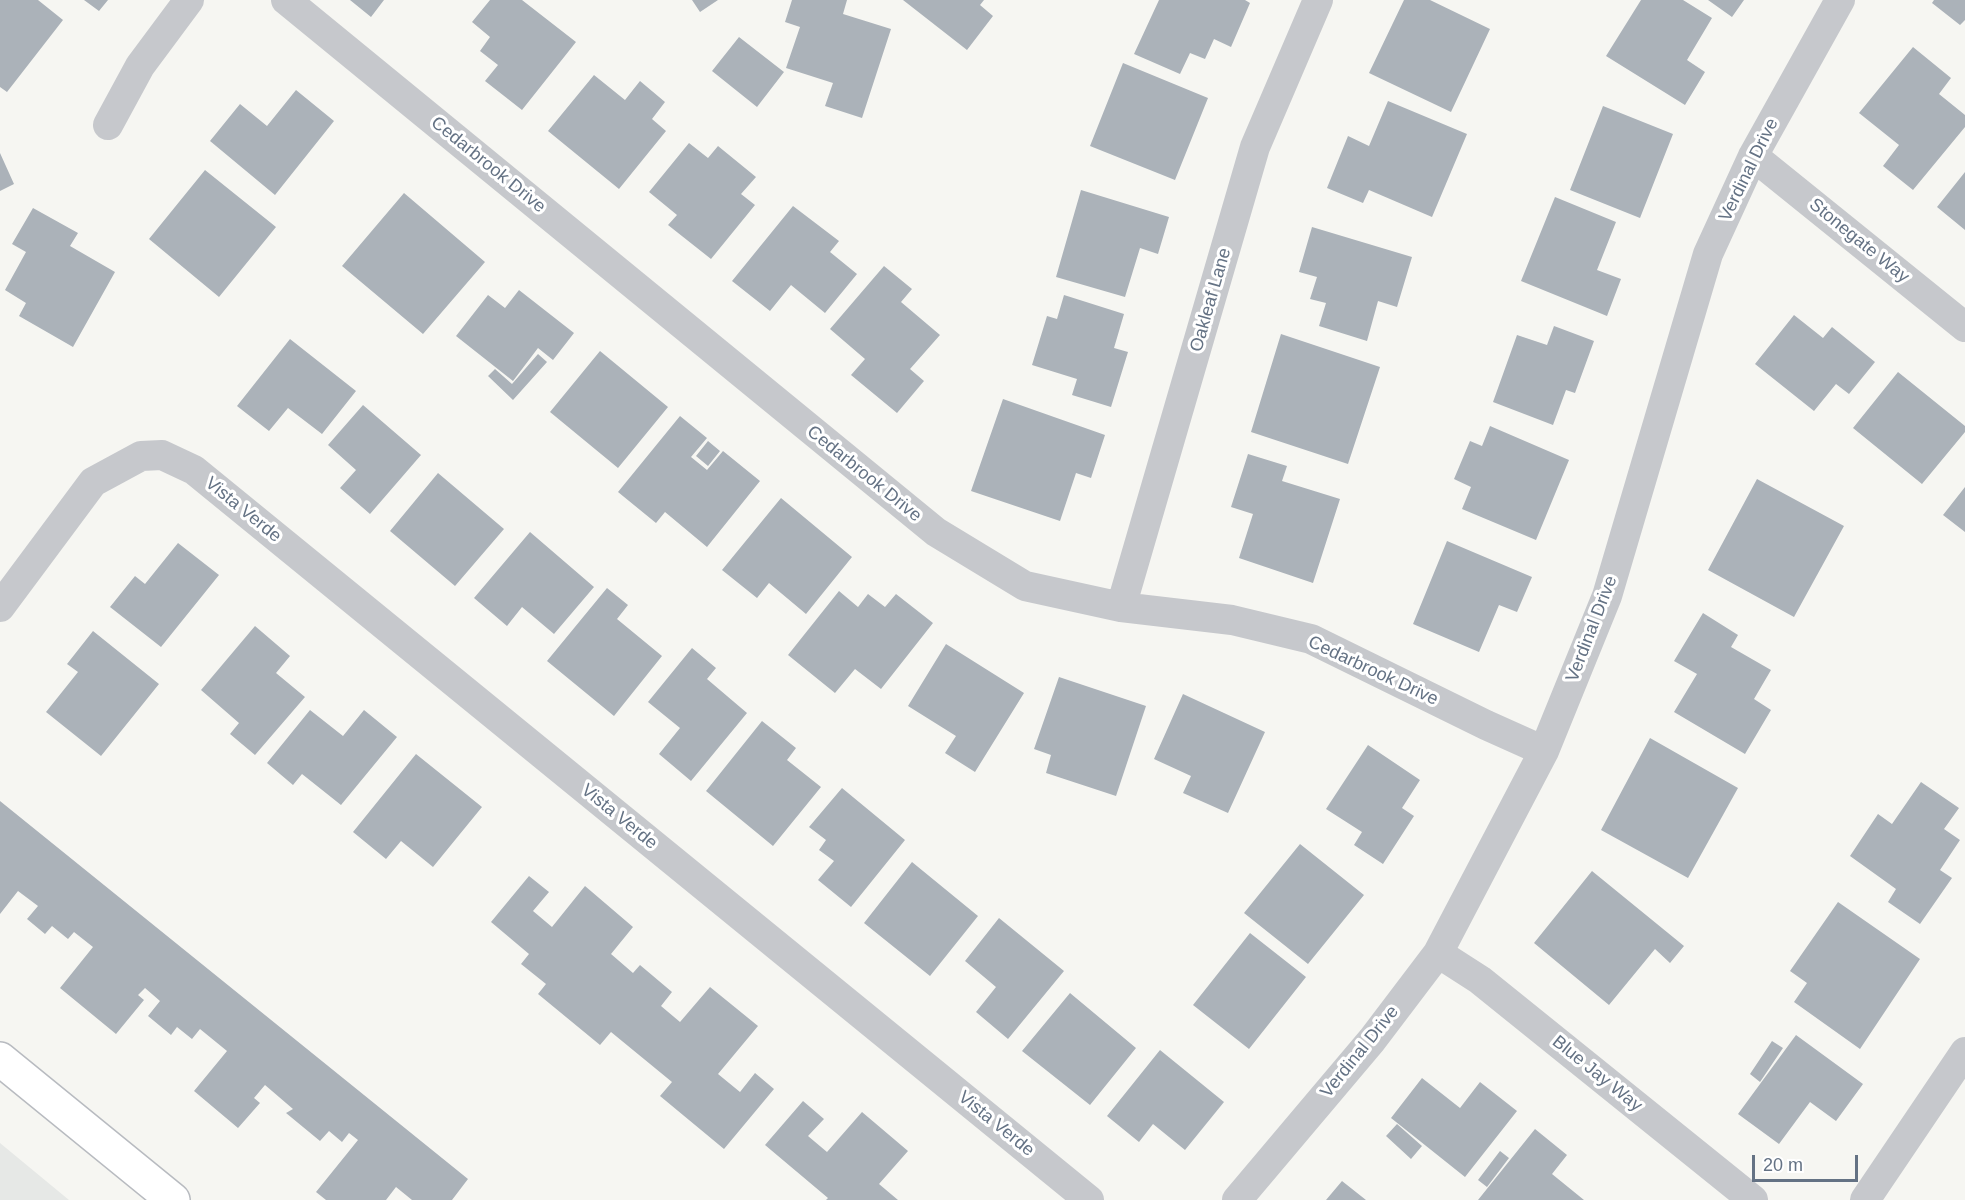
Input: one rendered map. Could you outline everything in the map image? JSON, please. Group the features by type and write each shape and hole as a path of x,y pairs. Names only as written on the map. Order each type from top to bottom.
{"main road":[{"path":"0,1059 173,1200"}],"street":[{"path":"108,125 140,66 189,0"},
{"name":"Cedarbrook Drive","path":"286,0 936,532 1025,586 1122,607 1232,620 1311,639 1544,751"},
{"name":"Oakleaf Lane","path":"1122,607 1255,147 1318,0"},
{"name":"Verdinal Drive","path":"1237,1200 1372,1040 1438,953 1544,751 1607,596 1708,254 1753,156 1840,0"},
{"name":"Stonegate Way","path":"1753,156 1965,327"},
{"name":"Vista Verde","path":"0,607 93,482 141,456 162,455 194,470 1089,1200"},
{"name":"Blue Jay Way","path":"1438,953 1480,980 1753,1200"},
{"path":"1865,1200 1965,1052"}],"shaded area":[{"path":"0,1143 69,1200 0,1200"}],"building":[{"path":"0,0 38,0 63,20 7,92 0,87"},
{"path":"84,0 108,0 99,11"},
{"path":"350,0 384,0 371,17"},
{"path":"490,0 522,0 576,42 522,110 485,81 498,65 480,51 490,37 472,22"},
{"path":"692,0 718,0 700,12"},
{"path":"792,0 847,0 843,14 891,29 862,118 825,106 833,83 786,68 800,27 785,22"},
{"path":"903,0 984,0 980,5 993,16 967,50"},
{"path":"1159,0 1245,0 1250,3 1231,47 1214,39 1205,59 1190,53 1180,74 1134,54"},
{"path":"1404,0 1430,0 1490,29 1451,112 1369,73"},
{"path":"1641,0 1683,0 1712,18 1687,60 1705,72 1685,105 1606,56"},
{"path":"1708,0 1744,0 1732,17"},
{"path":"1934,0 1965,0 1965,20 1960,25 1932,3"},
{"path":"739,37 784,72 757,107 712,71"},
{"path":"1913,47 1951,78 1939,94 1965,115 1965,127 1913,190 1883,166 1899,145 1859,113"},
{"path":"1123,63 1208,98 1175,180 1090,146"},
{"path":"594,75 625,100 640,81 665,102 652,119 666,131 619,189 548,131"},
{"path":"296,90 334,121 275,195 210,141 240,104 267,126"},
{"path":"1388,101 1467,134 1432,217 1369,190 1363,203 1327,188 1348,136 1369,146"},
{"path":"1603,106 1673,134 1640,218 1570,190"},
{"path":"689,143 708,158 718,146 756,177 741,194 755,205 711,259 668,225 677,215 649,192"},
{"path":"0,153 14,184 0,191"},
{"path":"205,170 276,227 219,297 149,239"},
{"path":"1965,172 1965,230 1937,207"},
{"path":"1081,190 1169,217 1158,254 1140,248 1125,297 1056,277"},
{"path":"404,193 485,262 423,334 342,266"},
{"path":"1555,197 1616,222 1597,270 1621,279 1607,316 1521,281"},
{"path":"793,206 839,241 830,252 857,274 825,313 791,285 770,311 732,281"},
{"path":"33,208 78,233 70,246 115,272 73,347 19,316 26,303 5,290 26,252 12,244"},
{"path":"1312,227 1412,257 1397,307 1378,301 1367,341 1319,326 1326,303 1310,299 1317,277 1299,272"},
{"path":"884,266 912,289 901,302 940,335 910,369 924,381 897,413 851,375 865,359 830,329"},
{"path":"519,290 574,333 553,360 538,348 513,381 456,336 488,295 505,308"},
{"path":"1064,295 1124,314 1114,348 1128,352 1111,407 1072,395 1077,379 1032,365 1047,316 1057,319"},
{"path":"1794,315 1823,338 1832,327 1875,362 1849,394 1836,384 1814,411 1755,364"},
{"path":"1554,326 1594,341 1575,393 1566,390 1553,425 1493,402 1517,335 1547,345"},
{"path":"1281,334 1380,367 1348,464 1251,432"},
{"path":"290,339 356,391 322,434 288,408 269,431 237,406"},
{"path":"600,351 668,407 618,468 550,412"},
{"path":"538,354 547,362 513,400 488,376 495,369 512,384"},
{"path":"1898,372 1965,426 1965,432 1922,484 1853,428"},
{"path":"1003,399 1105,435 1091,478 1076,473 1060,521 971,491"},
{"path":"363,405 421,455 370,514 340,488 356,470 328,445"},
{"path":"680,416 707,438 691,457 707,470 723,451 760,481 707,547 665,512 656,523 618,492"},
{"path":"1490,426 1569,460 1536,540 1462,509 1471,487 1454,479 1470,441 1482,446"},
{"path":"708,441 720,451 708,466 696,456"},
{"path":"1248,454 1287,466 1282,481 1340,499 1313,583 1239,558 1253,514 1231,507"},
{"path":"438,473 504,529 455,586 390,531"},
{"path":"1757,479 1844,526 1794,617 1708,570"},
{"path":"1965,487 1965,532 1943,515"},
{"path":"781,498 852,557 806,614 769,583 757,598 722,570"},
{"path":"530,532 594,587 554,634 522,607 507,626 474,598"},
{"path":"1447,541 1532,577 1517,612 1499,605 1479,652 1413,624"},
{"path":"178,543 219,575 161,647 110,607 135,576 145,584"},
{"path":"607,588 628,605 617,619 662,656 614,716 547,661"},
{"path":"839,591 858,607 868,594 885,607 896,594 933,623 881,689 855,669 835,693 788,655"},
{"path":"1703,613 1738,635 1731,647 1771,670 1754,699 1771,710 1745,754 1674,712 1697,674 1674,661"},
{"path":"255,626 290,656 276,673 305,697 255,755 230,734 239,723 201,690"},
{"path":"93,631 159,684 101,756 46,712 78,672 67,664"},
{"path":"946,644 1024,693 975,772 945,753 956,736 908,706"},
{"path":"692,648 716,668 707,679 747,713 691,781 659,754 680,728 648,702"},
{"path":"1059,677 1146,706 1116,796 1046,773 1051,755 1034,749"},
{"path":"1183,694 1265,732 1228,813 1183,793 1191,776 1154,759"},
{"path":"310,710 343,736 364,710 397,737 341,805 302,774 293,785 267,763"},
{"path":"762,721 796,748 787,760 821,787 773,846 706,791"},
{"path":"1650,738 1738,788 1688,878 1601,830"},
{"path":"1368,745 1420,780 1402,808 1414,816 1383,864 1354,845 1362,832 1326,809"},
{"path":"416,754 482,807 433,867 401,841 386,859 353,832"},
{"path":"1921,782 1959,808 1944,829 1960,840 1940,870 1952,878 1920,924 1888,902 1896,889 1850,856 1878,814 1892,824"},
{"path":"842,788 905,840 851,907 818,880 834,861 819,850 826,840 809,827"},
{"path":"0,801 468,1179 452,1200 412,1200 396,1187 386,1200 326,1200 316,1192 358,1140 349,1133 342,1142 329,1131 320,1141 286,1113 293,1109 265,1085 254,1098 260,1103 238,1128 194,1091 227,1051 200,1029 192,1039 177,1027 171,1035 148,1016 160,1001 145,988 138,995 144,1000 116,1034 60,988 93,947 74,932 68,939 52,926 45,934 27,919 38,906 18,891 0,914"},
{"path":"1300,844 1364,895 1308,964 1244,913"},
{"path":"912,862 978,916 930,976 864,923"},
{"path":"1592,871 1684,946 1670,963 1655,949 1609,1005 1534,943"},
{"path":"529,876 549,892 533,911 552,927 585,886 633,927 611,954 633,973 640,965 672,992 661,1006 680,1022 710,987 758,1026 718,1074 740,1092 755,1073 774,1089 724,1149 660,1096 672,1082 611,1032 600,1045 538,994 546,984 521,964 529,954 491,922"},
{"path":"1838,902 1920,959 1860,1049 1794,1002 1807,983 1790,971"},
{"path":"999,918 1064,971 1008,1039 976,1012 996,987 965,961"},
{"path":"1250,933 1306,977 1249,1049 1193,1005"},
{"path":"1070,993 1136,1048 1090,1105 1022,1051"},
{"path":"1796,1035 1863,1084 1836,1121 1810,1102 1779,1144 1738,1114"},
{"path":"1772,1041 1783,1048 1760,1082 1750,1074"},
{"path":"1160,1050 1224,1102 1185,1150 1153,1124 1139,1142 1107,1116"},
{"path":"1422,1078 1460,1108 1480,1082 1517,1111 1465,1177 1391,1118"},
{"path":"803,1101 824,1119 808,1136 827,1152 862,1112 908,1151 879,1184 898,1200 826,1200 828,1198 765,1145"},
{"path":"1397,1124 1422,1146 1411,1159 1386,1136"},
{"path":"1535,1129 1567,1155 1552,1174 1584,1200 1478,1200"},
{"path":"1500,1151 1509,1158 1487,1187 1478,1180"},
{"path":"1342,1181 1366,1200 1326,1200"}]}
